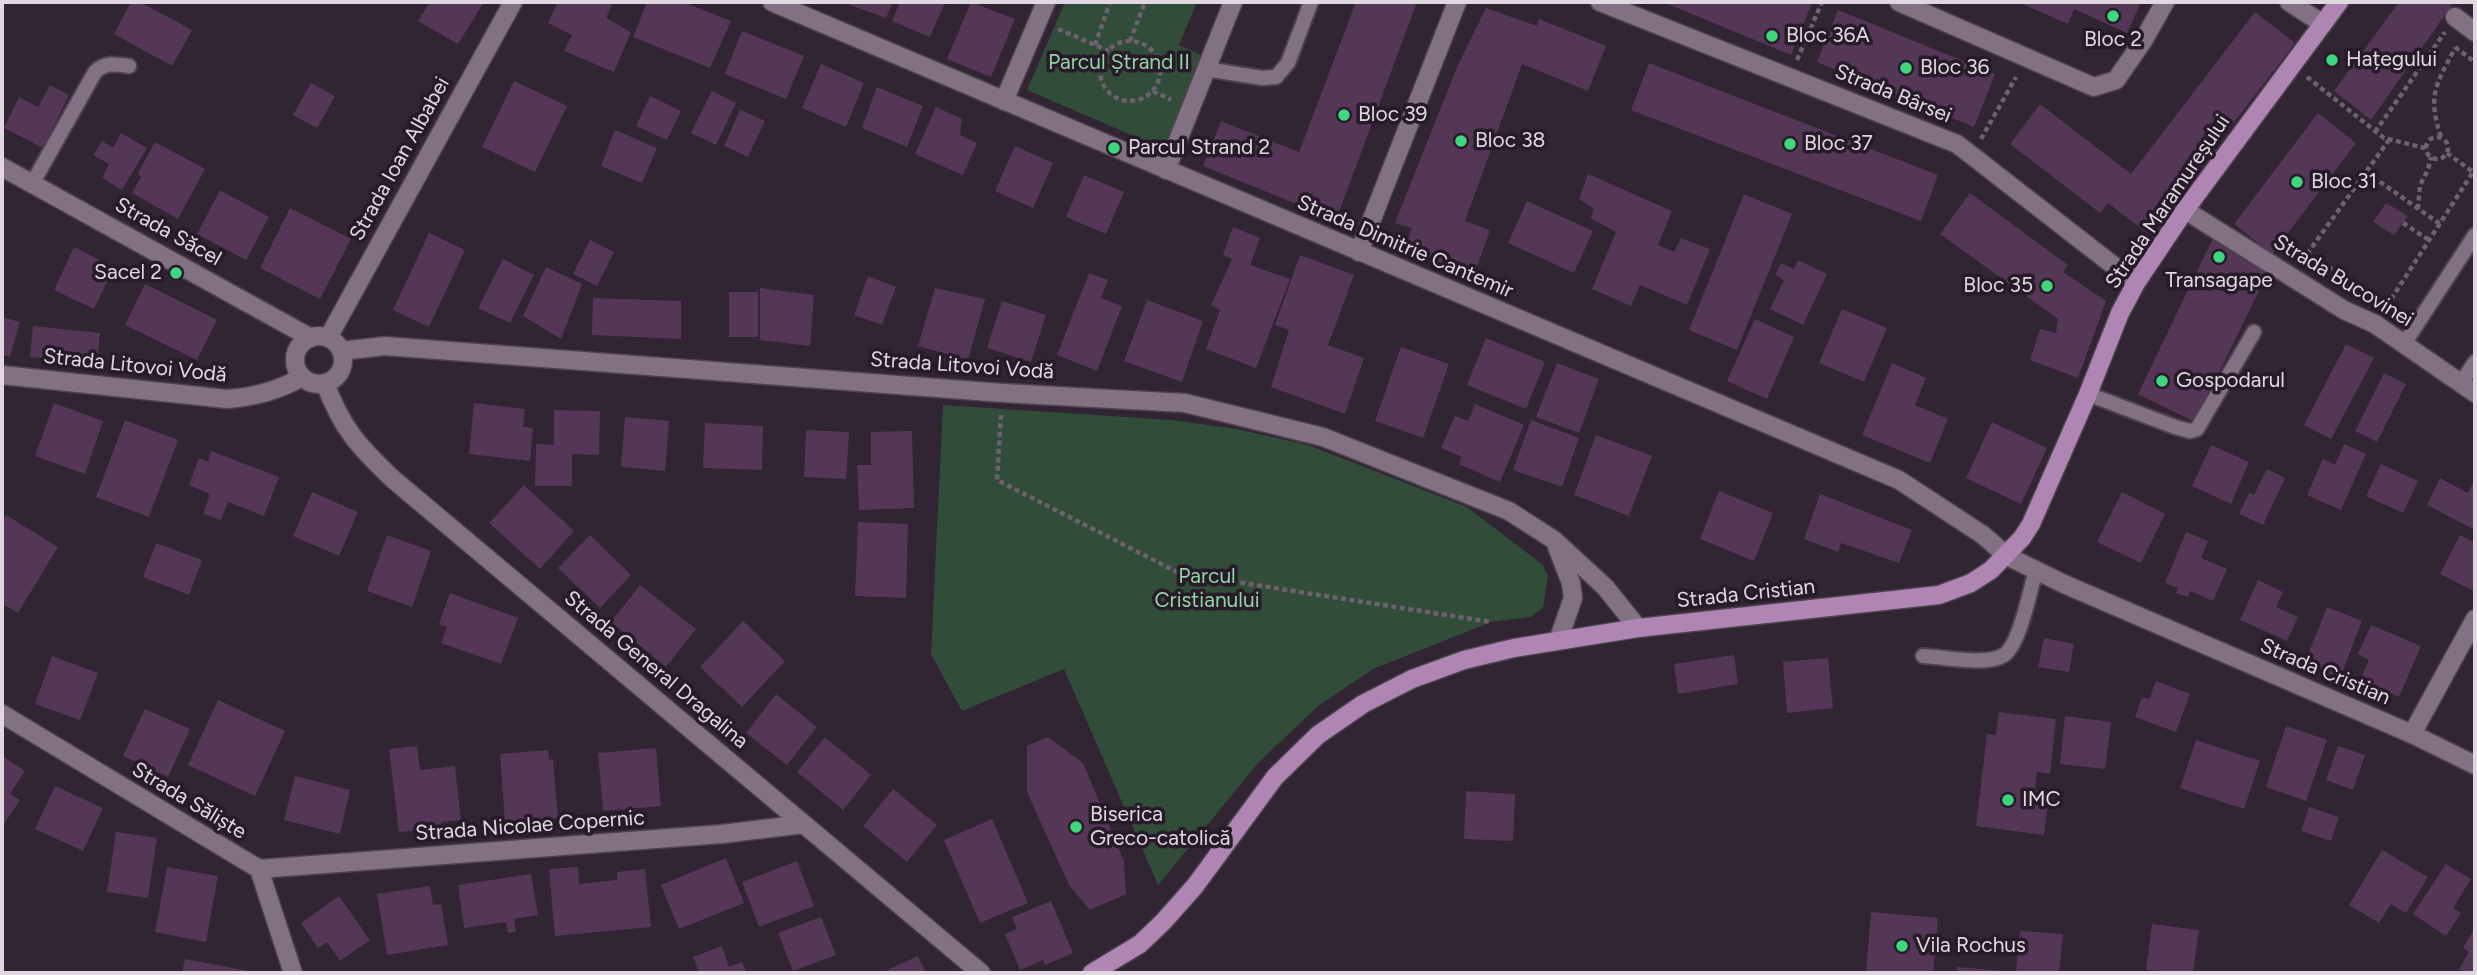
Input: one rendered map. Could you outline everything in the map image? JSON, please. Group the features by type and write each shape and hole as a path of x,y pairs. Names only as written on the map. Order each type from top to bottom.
{"main road":[{"name":"Strada Maramureșului","path":"2007,556 2031,524 2120,313 2136,284 2185,209 2339,2"},
{"name":"Strada Cristian","path":"1092,973 1140,944 1163,922 1195,886 1275,777 1318,735 1363,704 1412,679 1464,660 1514,648 1637,628 1939,595 1971,583 2007,556"}],"street":[{"name":"Strada Ioan Albabei","path":"320,338 513,2"},
{"path":"1004,101 1046,2"},
{"path":"1166,170 1233,2"},
{"path":"1359,252 1457,2"},
{"name":"Strada Bârsei","path":"1600,2 1957,144 2136,284"},
{"path":"1899,2 2094,87 2116,80 2143,41 2165,2"},
{"path":"2289,2 2323,24"},
{"name":"Strada Dimitrie Cantemir","path":"785,4 1004,101 1899,480 1983,535 2007,556"},
{"path":"2455,17 2475,32"},
{"name":"Strada Săcel","path":"2,167 320,338"},
{"name":"Strada Bucovinei","path":"2185,209 2291,279 2344,310 2375,324 2468,388"},
{"path":"320,338 341,351 342,367 339,374 325,383 313,383 302,377 298,370 296,355 304,342 320,338"},
{"name":"Strada Litovoi Vodă","path":"341,351 385,346 1003,393 1185,403 1322,438 1509,511 1554,540 1605,587 1637,628"},
{"name":"Strada Litovoi Vodă","path":"2,375 227,399 270,393 302,377"},
{"name":"Strada General Dragalina","path":"325,383 342,422 361,450 981,973"},
{"path":"1554,540 1571,583 1573,598 1558,641"},
{"name":"Strada Cristian","path":"2007,556 2412,734 2475,765"},
{"path":"2412,734 2475,619"},
{"name":"Strada Săliște","path":"2,714 259,869"},
{"name":"Strada Nicolae Copernic","path":"259,869 722,834 804,824"},
{"path":"259,869 293,973"}],"lane":[{"path":"1206,69 1262,78 1276,77 1288,64 1311,2"},
{"path":"32,184 95,72 105,65 129,66"},
{"path":"2404,344 2475,235"},
{"path":"2088,394 2175,428 2190,431 2197,429 2254,332"},
{"path":"2468,388 2475,362"},
{"path":"1923,656 1986,660 2003,656 2013,646 2036,570"}],"path":[{"path":"1095,45 1111,2"},
{"path":"1130,41 1145,2"},
{"path":"1790,77 1822,2"},
{"path":"2375,132 2455,17"},
{"path":"1038,21 1108,51"},
{"path":"1130,41 1148,47 1159,63 1158,83 1145,97 1126,101 1116,98 1108,92 1100,75 1101,65 1108,51 1119,43 1130,41"},
{"path":"2431,157 2441,158 2447,153 2448,145 2441,137 2433,114 2435,88 2455,48"},
{"path":"1972,155 2026,58"},
{"path":"2293,65 2375,132 2389,140 2425,148 2431,157 2420,185 2418,209"},
{"path":"2425,148 2431,138 2441,137"},
{"path":"2291,279 2389,140"},
{"path":"2307,254 2388,304 2474,171 2447,153"},
{"path":"2366,172 2440,224"},
{"path":"2403,223 2429,240"},
{"path":"1003,393 997,480 1179,573 1492,622"}],"green space":[{"name":"Parcul Ștrand II","path":"1065,2 1197,2 1179,45 1203,56 1164,149 1027,90"},
{"name":"Parcul Cristianului","path":"943,405 1171,420 1236,429 1308,445 1467,507 1543,565 1548,576 1543,608 1530,617 1491,622 1373,669 1318,706 1259,762 1158,885 1064,669 962,711 931,654"}],"building":[{"path":"131,2 140,2 192,30 172,66 114,34"},
{"path":"430,2 484,2 458,44 418,21"},
{"path":"558,2 613,2 606,18 631,32 614,72 564,51 572,35 548,23"},
{"path":"647,2 683,2 731,21 710,68 633,37"},
{"path":"851,2 893,2 886,18 850,5"},
{"path":"900,2 945,2 930,37 892,21"},
{"path":"971,2 1015,19 991,77 947,59"},
{"name":"Bloc 39","path":"1356,2 1417,2 1336,220 1203,166 1221,121 1299,152"},
{"name":"Bloc 36A","path":"1663,2 1811,2 1812,3 1791,55"},
{"name":"Bloc 2","path":"2018,2 2141,2 2127,33 2074,9 2068,24"},
{"path":"2399,2 2454,2 2371,120 2334,91"},
{"name":"Bloc 38","path":"1486,8 1537,26 1539,19 1606,46 1588,91 1522,64 1465,221 1490,230 1474,275 1404,250 1412,228 1395,223 1457,67"},
{"name":"Bloc 36","path":"1838,10 1995,74 1974,127 1817,62"},
{"path":"2255,12 2295,43 2148,234 2108,203 2100,213 2010,144 2040,104 2131,174"},
{"path":"742,31 804,56 786,99 725,74"},
{"name":"Bloc 37","path":"1649,63 1938,175 1921,221 1631,110"},
{"path":"821,64 864,83 846,127 802,108"},
{"path":"514,81 567,106 535,172 482,147"},
{"path":"311,83 335,96 317,128 293,115"},
{"path":"50,85 69,95 43,148 4,128 19,97 38,107"},
{"path":"877,87 923,106 907,147 862,128"},
{"path":"712,91 736,103 716,145 691,133"},
{"path":"650,96 681,111 667,140 636,126"},
{"path":"936,107 962,119 960,135 977,143 963,175 915,154"},
{"path":"740,110 765,121 748,157 724,146"},
{"name":"Bloc 31","path":"2318,113 2356,143 2272,254 2234,224"},
{"path":"615,130 657,148 642,183 601,166"},
{"path":"121,133 147,148 122,190 102,178 109,164 93,155 102,141 113,148"},
{"path":"155,142 205,169 178,219 132,193 141,177 138,173"},
{"path":"1015,146 1053,163 1033,208 995,191"},
{"path":"1588,174 1672,211 1658,245 1674,252 1681,238 1710,249 1687,305 1640,285 1631,306 1592,289 1616,232 1590,218 1594,209 1579,199"},
{"path":"1084,175 1124,192 1106,234 1066,217"},
{"path":"220,190 269,217 246,260 197,234"},
{"name":"Bloc 35","path":"1970,193 2068,265 2063,272 2106,301 2078,378 2030,360 2040,329 2056,333 2058,319 1940,234"},
{"path":"1744,194 1792,214 1737,350 1689,330"},
{"path":"1527,201 1593,231 1574,273 1508,243"},
{"path":"2386,203 2408,216 2394,235 2373,222"},
{"path":"290,208 351,239 320,299 260,268"},
{"path":"1233,227 1260,238 1250,265 1290,279 1256,368 1206,349 1220,310 1211,305 1232,259 1223,255"},
{"path":"429,233 465,250 429,327 393,310"},
{"path":"590,240 614,252 597,286 573,274"},
{"path":"2212,240 2270,268 2195,422 2138,394"},
{"path":"74,247 114,267 94,309 54,290"},
{"path":"1300,255 1354,275 1328,345 1364,358 1345,414 1271,387 1289,330 1275,325"},
{"path":"503,259 534,275 510,323 478,308"},
{"path":"1798,260 1827,274 1803,325 1770,309 1784,280 1775,275 1781,263 1794,269"},
{"path":"546,267 582,284 561,339 523,316"},
{"path":"1089,273 1108,280 1101,298 1122,306 1097,371 1057,355"},
{"path":"868,276 896,287 882,325 854,315"},
{"path":"145,284 217,320 197,360 125,325"},
{"path":"760,288 814,295 810,346 760,340"},
{"path":"935,288 985,299 968,360 918,346"},
{"path":"729,292 758,292 758,337 729,337"},
{"path":"593,298 681,301 681,339 592,335"},
{"path":"1147,300 1203,321 1182,382 1124,361"},
{"path":"1002,301 1046,315 1031,362 987,348"},
{"path":"1842,309 1887,328 1864,382 1819,363"},
{"path":"2,317 20,322 10,357 2,354"},
{"path":"1755,319 1794,337 1767,399 1727,381"},
{"path":"33,326 100,333 97,364 30,357"},
{"path":"1486,338 1545,362 1526,409 1467,385"},
{"path":"2346,344 2374,358 2331,439 2304,425"},
{"path":"1401,347 1449,364 1423,438 1375,421"},
{"path":"1557,363 1599,379 1579,433 1536,417"},
{"path":"1892,363 1926,378 1915,405 1948,419 1930,463 1862,435"},
{"path":"2384,373 2406,384 2377,442 2355,431"},
{"path":"54,403 103,421 85,474 35,456"},
{"path":"474,403 525,409 523,427 533,428 530,461 469,454"},
{"path":"1475,404 1524,425 1500,482 1459,464 1462,457 1441,448 1455,416 1468,421"},
{"path":"554,410 600,411 599,455 572,454 572,486 535,486 536,444 554,445"},
{"path":"625,417 669,421 665,471 621,467"},
{"path":"125,420 178,440 149,517 96,497"},
{"path":"1531,420 1579,438 1562,487 1513,470"},
{"path":"1992,422 2047,448 2021,504 1966,478"},
{"path":"705,423 763,426 762,470 703,468"},
{"path":"806,430 849,432 846,479 804,477"},
{"path":"912,431 914,508 859,510 857,465 871,465 871,432"},
{"path":"1596,435 1652,456 1629,516 1574,495"},
{"path":"2344,444 2366,454 2341,510 2307,495 2323,459 2335,465"},
{"path":"2211,445 2249,462 2231,504 2192,486"},
{"path":"211,451 279,477 264,516 228,502 221,520 203,514 210,494 189,485 199,458 208,462"},
{"path":"2381,464 2418,481 2403,513 2366,496"},
{"path":"2267,469 2285,478 2263,525 2239,514 2249,493 2254,495"},
{"path":"2440,478 2468,493 2473,483 2475,485 2475,530 2427,505"},
{"path":"524,485 574,531 540,569 489,523"},
{"path":"1719,491 1773,513 1754,561 1700,539"},
{"path":"312,492 358,512 339,556 293,536"},
{"path":"2122,492 2165,514 2141,563 2097,542"},
{"path":"1820,494 1912,530 1899,563 1841,543 1838,552 1804,539"},
{"path":"6,515 58,547 18,613 2,604 2,522"},
{"path":"858,522 908,524 906,598 855,596"},
{"path":"2186,532 2208,541 2201,558 2227,569 2213,601 2190,591 2188,597 2176,593 2178,588 2165,583"},
{"path":"387,535 431,551 412,607 367,591"},
{"path":"590,535 631,575 600,608 558,568"},
{"path":"2460,535 2475,543 2475,592 2440,574"},
{"path":"156,543 202,560 189,595 143,577"},
{"path":"2258,580 2283,592 2276,607 2298,617 2287,641 2240,620"},
{"path":"640,585 696,629 666,667 611,622"},
{"path":"450,593 518,618 501,664 441,643 447,627 439,624"},
{"path":"2327,607 2362,621 2340,678 2315,668 2317,662 2308,655"},
{"path":"743,621 785,661 742,707 700,667"},
{"path":"2371,625 2421,646 2399,697 2360,680 2369,660 2358,654"},
{"path":"2044,638 2074,644 2069,672 2038,667"},
{"path":"1734,655 1738,684 1678,694 1674,664"},
{"path":"52,656 98,673 80,720 35,704"},
{"path":"1828,658 1833,708 1787,713 1783,662"},
{"path":"2156,681 2190,694 2176,732 2135,717 2142,697 2149,699"},
{"path":"776,694 817,727 787,765 746,733"},
{"path":"218,700 285,731 255,796 188,765"},
{"path":"145,709 190,729 168,777 123,756"},
{"path":"1999,712 2056,719 2050,774 2037,772 2035,790 2049,792 2044,835 1976,826 1987,734 1996,735"},
{"path":"2065,716 2111,722 2105,769 2060,764"},
{"path":"2286,726 2327,740 2306,801 2266,787"},
{"path":"825,737 871,775 843,810 797,772"},
{"name":"Biserica Greco-catolică","path":"1048,737 1083,763 1124,861 1126,894 1090,910 1069,885 1027,792 1027,746"},
{"path":"2196,740 2260,761 2244,809 2180,788"},
{"path":"417,746 420,770 455,766 461,820 441,822 442,828 399,832 389,749"},
{"path":"2338,746 2365,755 2353,790 2326,780"},
{"path":"656,748 661,806 603,811 598,753"},
{"path":"548,750 549,760 553,759 558,818 505,822 500,754"},
{"path":"2,756 25,771 10,794 20,800 2,827"},
{"path":"295,776 350,790 340,834 284,820"},
{"path":"55,786 103,808 83,851 35,829"},
{"path":"893,789 937,825 907,862 863,826"},
{"path":"1466,791 1515,794 1513,841 1464,839"},
{"path":"2309,807 2339,817 2331,841 2301,831"},
{"path":"992,819 1028,903 980,923 944,840"},
{"path":"116,832 157,838 148,898 107,892"},
{"path":"2382,850 2428,877 2406,913 2391,904 2379,923 2349,905"},
{"path":"726,858 744,903 679,929 661,885"},
{"path":"797,861 814,906 759,927 742,882"},
{"path":"2446,864 2471,879 2453,908 2461,913 2446,936 2413,914"},
{"path":"167,867 218,876 206,942 155,932"},
{"path":"578,867 579,884 617,880 617,872 645,869 651,927 555,936 549,869"},
{"path":"531,874 538,915 514,919 516,932 508,933 506,922 464,928 458,885"},
{"path":"430,886 433,905 441,904 448,945 387,955 377,894"},
{"path":"339,896 370,940 340,961 327,942 318,948 301,923"},
{"path":"1051,901 1073,953 1045,965 1043,960 1020,970 1005,934 1017,929 1012,917"},
{"name":"Vila Rochus","path":"1871,912 1938,918 1933,973 1866,973"},
{"path":"821,917 836,955 793,971 778,933"},
{"path":"2152,924 2199,930 2193,973 2146,970"},
{"path":"2475,927 2475,973 2466,973 2459,969 2469,952 2463,948"},
{"path":"2020,931 2063,934 2059,973 2016,973"},
{"path":"722,946 729,967 742,962 747,973 699,973 693,957"},
{"path":"918,956 926,973 881,973"},
{"path":"185,959 254,972 254,973 182,973"},
{"path":"1957,967 2004,971 2004,973 1956,973"}],"place":[{"name":"Bloc 2","path":"2113,16"},
{"name":"Bloc 36A","path":"1772,36"},
{"name":"Hațegului","path":"2332,60"},
{"name":"Bloc 36","path":"1906,68"},
{"name":"Bloc 39","path":"1344,115"},
{"name":"Bloc 38","path":"1461,141"},
{"name":"Bloc 37","path":"1790,144"},
{"name":"Parcul Strand 2","path":"1114,148"},
{"name":"Bloc 31","path":"2297,182"},
{"name":"Transagape","path":"2219,257"},
{"name":"Sacel 2","path":"176,273"},
{"name":"Bloc 35","path":"2047,286"},
{"name":"Gospodarul","path":"2162,381"},
{"name":"IMC","path":"2008,800"},
{"name":"Biserica Greco-catolică","path":"1076,827"},
{"name":"Vila Rochus","path":"1902,946"}]}
